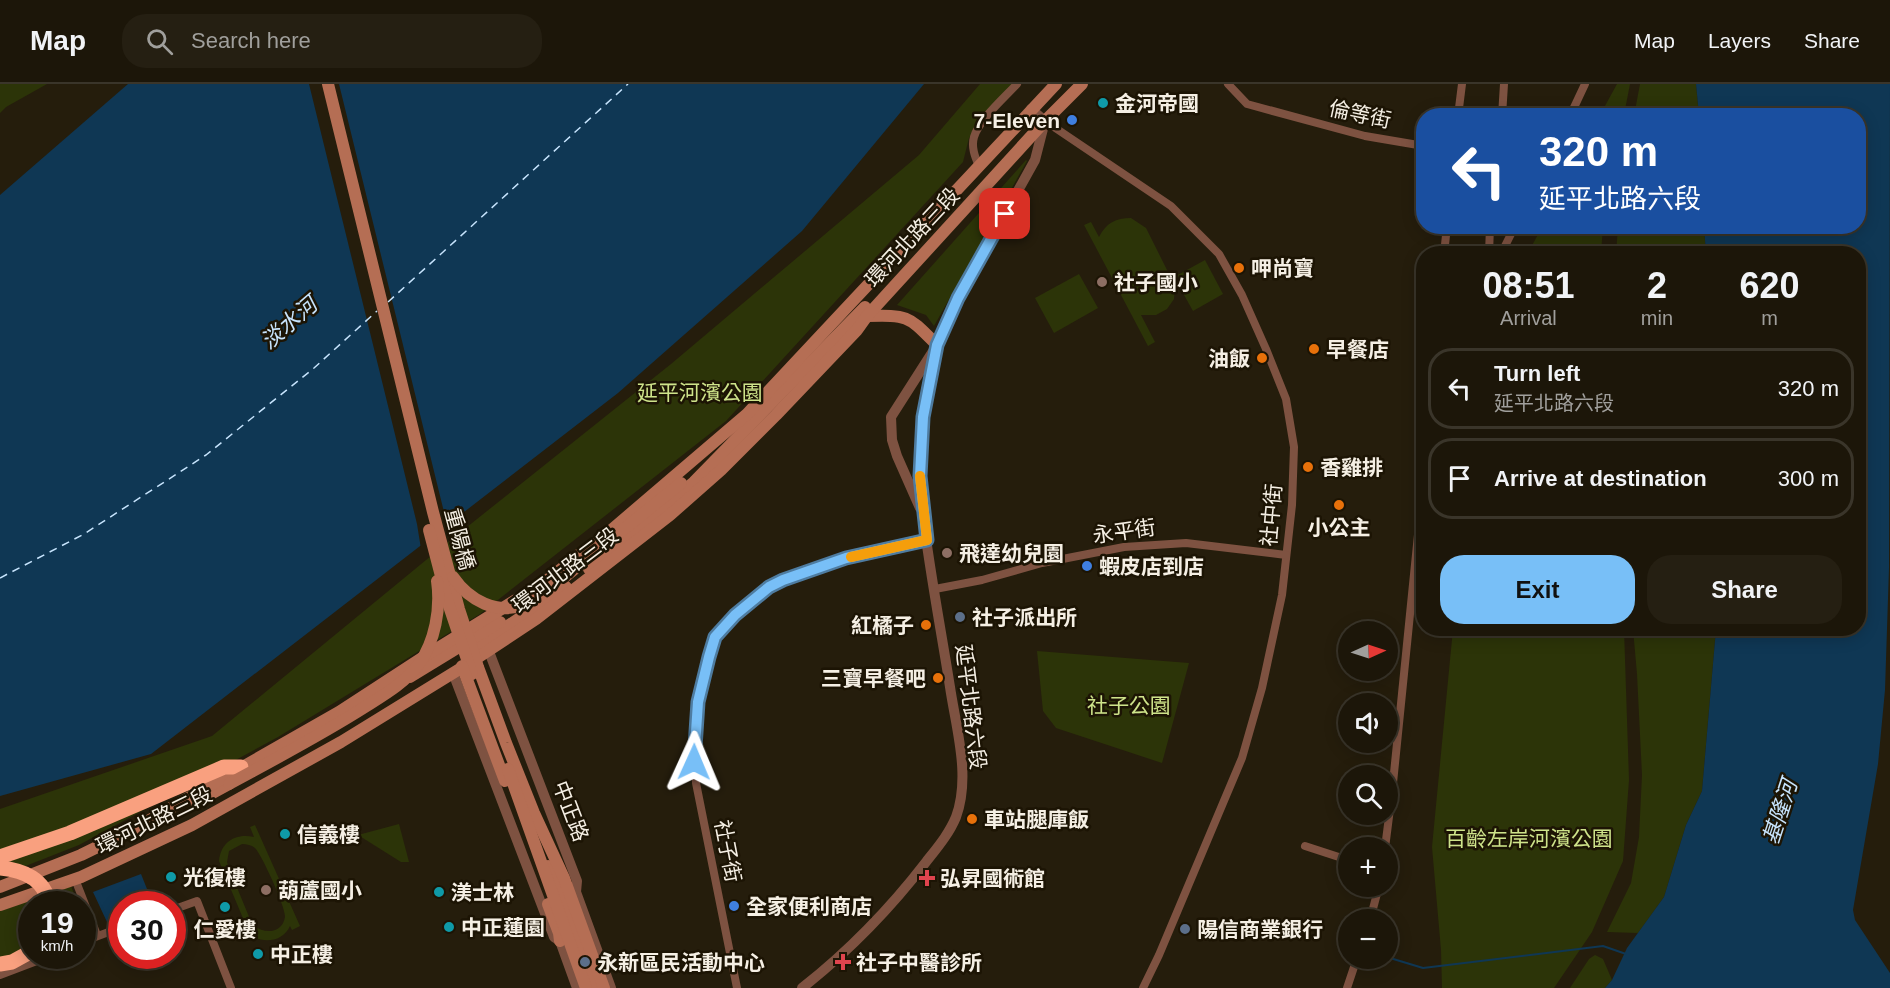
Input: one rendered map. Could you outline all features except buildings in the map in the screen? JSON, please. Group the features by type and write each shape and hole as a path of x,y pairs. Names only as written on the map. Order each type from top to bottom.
{"highway":[{"path":"0,857 70,833 224,767 241,766"},
{"path":"0,868 16,869 39,883 44,891"},
{"path":"0,964 18,959"}],"main road":[{"name":"重陽橋","path":"320,84 442,581 534,813 564,878 604,988"},
{"name":"重陽橋","path":"328,84 464,639 547,883 586,988"},
{"path":"425,656 469,658 565,588 694,482 858,315 1025,137 1030,126 1031,109 1056,84"},
{"name":"延平北路六段","path":"1046,121 1082,84"},
{"name":"環河北路三段","path":"0,886 81,855 134,829 339,712 545,582 595,544 714,444 771,390 1031,109"},
{"name":"環河北路三段","path":"0,905 75,879 234,803 453,674 469,658 488,649 555,606 670,516 721,470 857,330 867,316 1046,121"},
{"path":"867,316 908,318 915,322 937,345"},
{"path":"448,570 460,587 487,606 501,608 523,605 546,592 681,483 701,464 714,444"},
{"path":"134,829 151,826 320,735 402,682 418,665 430,644 436,624 437,607 437,585 426,514"},
{"path":"339,712 358,706 443,658 530,604 584,558 595,544"},
{"path":"464,639 482,660 562,868 573,887"},
{"path":"464,639 461,663 548,895 548,904 560,941"},
{"path":"469,658 595,988"}],"street":[{"path":"979,166 973,150 974,137 983,122 1017,84"},
{"name":"倫等街","path":"1227,84 1247,104 1365,136 1416,146"},
{"path":"1459,108 1462,84"},
{"path":"1502,108 1504,84"},
{"path":"1574,108 1586,84"},
{"path":"1031,109 1046,121"},
{"name":"延平北路六段","path":"923,516 897,456 892,440 891,417 937,345 958,298 1035,160 1046,121"},
{"name":"社中街","path":"1046,121 1171,206 1219,254 1242,295 1286,399 1294,447 1292,505 1286,555 1277,618 1262,688 1242,758 1159,956 1143,988"},
{"name":"延平北路六段","path":"802,988 840,958 899,897 943,841 956,816 961,796 960,752 923,516 920,476 923,417 937,345"},
{"name":"社子街","path":"737,988 696,783 694,762 698,702 715,637 735,615 769,587 783,580 846,558 927,540"},
{"name":"永平街","path":"935,589 982,580 1042,563 1124,547 1186,543 1286,555"},
{"path":"1386,837 1416,557"},
{"name":"中正路","path":"488,649 577,881 573,887 611,988"},
{"path":"453,674 533,887 554,937 560,941 577,988"},
{"path":"1305,846 1338,857"},
{"path":"75,879 97,935 108,931"},
{"path":"186,907 199,905 231,988"},
{"path":"0,975 18,968"},
{"path":"1347,988 1353,969"}],"green space":[{"path":"0,84 47,84 6,107 0,113"},
{"name":"延平河濱公園","path":"980,84 1016,84 969,138 963,162 726,421 480,614 278,737 79,845 0,876 0,809 212,736 437,551 671,364 919,155"},
{"path":"1617,84 1630,84 1625,108 1604,108"},
{"path":"1640,84 1696,84 1698,108 1636,108"},
{"path":"1026,160 934,326 926,315 897,305"},
{"path":"1131,218 1146,228 1175,286 1174,299 1167,309 1156,315 1141,315 1155,342 1148,346 1084,225 1091,222 1099,237 1112,222"},
{"path":"1538,234 1602,234 1602,246 1532,246"},
{"path":"1617,234 1705,234 1705,246 1617,246"},
{"path":"1205,260 1223,294 1193,311 1174,277"},
{"path":"1079,274 1098,308 1054,333 1035,298"},
{"name":"百齡左岸河濱公園","path":"1452,636 1624,636 1629,780 1623,861 1592,932 1554,988 1442,988 1432,847"},
{"path":"1634,636 1715,636 1702,791 1686,825 1664,897 1638,933 1607,932 1631,883 1639,837 1642,775"},
{"name":"社子公園","path":"1037,651 1189,663 1162,763 1056,728 1043,711"},
{"path":"399,824 409,862 401,862 358,835"},
{"path":"255,825 300,926 292,930 290,926 283,935 272,940 261,940 250,935 219,861 220,854 230,840 241,836 254,837 250,827","holes":["242,844 255,848 282,903 285,917 276,930 261,930 252,924 229,868 227,862 229,851"]},
{"path":"71,886 73,891 57,891"},
{"path":"18,905 18,963 0,970 0,911"},
{"path":"1595,955 1603,959 1612,980 1605,988 1570,988 1589,959"}],"water":[{"name":"淡水河","path":"128,84 924,84 802,231 618,393 151,754 0,796 0,195"},
{"name":"基隆河","path":"1696,84 1890,84 1889,568 1885,690 1878,764 1853,910 1855,920 1890,973 1890,988 1605,988 1612,980 1627,948 1664,897 1686,825 1702,791 1715,636 1866,636 1866,246 1705,246 1705,234 1866,234 1866,108 1698,108"},
{"path":"141,874 148,891 108,891 107,922 96,898 96,891"}],"pier":[{"path":"309,84 339,84 449,527 421,549 417,524"}],"waterway":[{"path":"1398,960 1423,968 1603,946 1626,954"}],"ferry route":[{"path":"388,302 628,84"},
{"path":"0,578 84,534 206,455 314,368 377,311"}],"slow traffic":[{"path":"851,557 927,540 920,476"}],"place":[{"name":"金河帝國","path":"1103,103"},
{"name":"7-Eleven","path":"1072,120"},
{"name":"呷尚寶","path":"1239,268"},
{"name":"社子國小","path":"1102,282"},
{"name":"早餐店","path":"1314,349"},
{"name":"油飯","path":"1262,358"},
{"name":"香雞排","path":"1308,467"},
{"name":"小公主","path":"1339,505"},
{"name":"飛達幼兒園","path":"947,553"},
{"name":"蝦皮店到店","path":"1087,566"},
{"name":"社子派出所","path":"960,617"},
{"name":"紅橘子","path":"926,625"},
{"name":"三寶早餐吧","path":"938,678"},
{"name":"車站腿庫飯","path":"972,819"},
{"name":"信義樓","path":"285,834"},
{"name":"光復樓","path":"171,877"},
{"name":"弘昇國術館","path":"927,878"},
{"name":"葫蘆國小","path":"266,890"},
{"name":"渼士林","path":"439,892"},
{"name":"全家便利商店","path":"734,906"},
{"name":"仁愛樓","path":"225,907"},
{"name":"中正蓮園","path":"449,927"},
{"name":"陽信商業銀行","path":"1185,929"},
{"name":"中正樓","path":"258,954"},
{"name":"永新區民活動中心","path":"585,962"},
{"name":"社子中醫診所","path":"843,962"}],"route":[{"path":"694,762 698,702 709,657 715,637 735,615 769,587 783,580 846,558 927,540 920,476 923,417 937,345 958,298 1005,214"}]}
